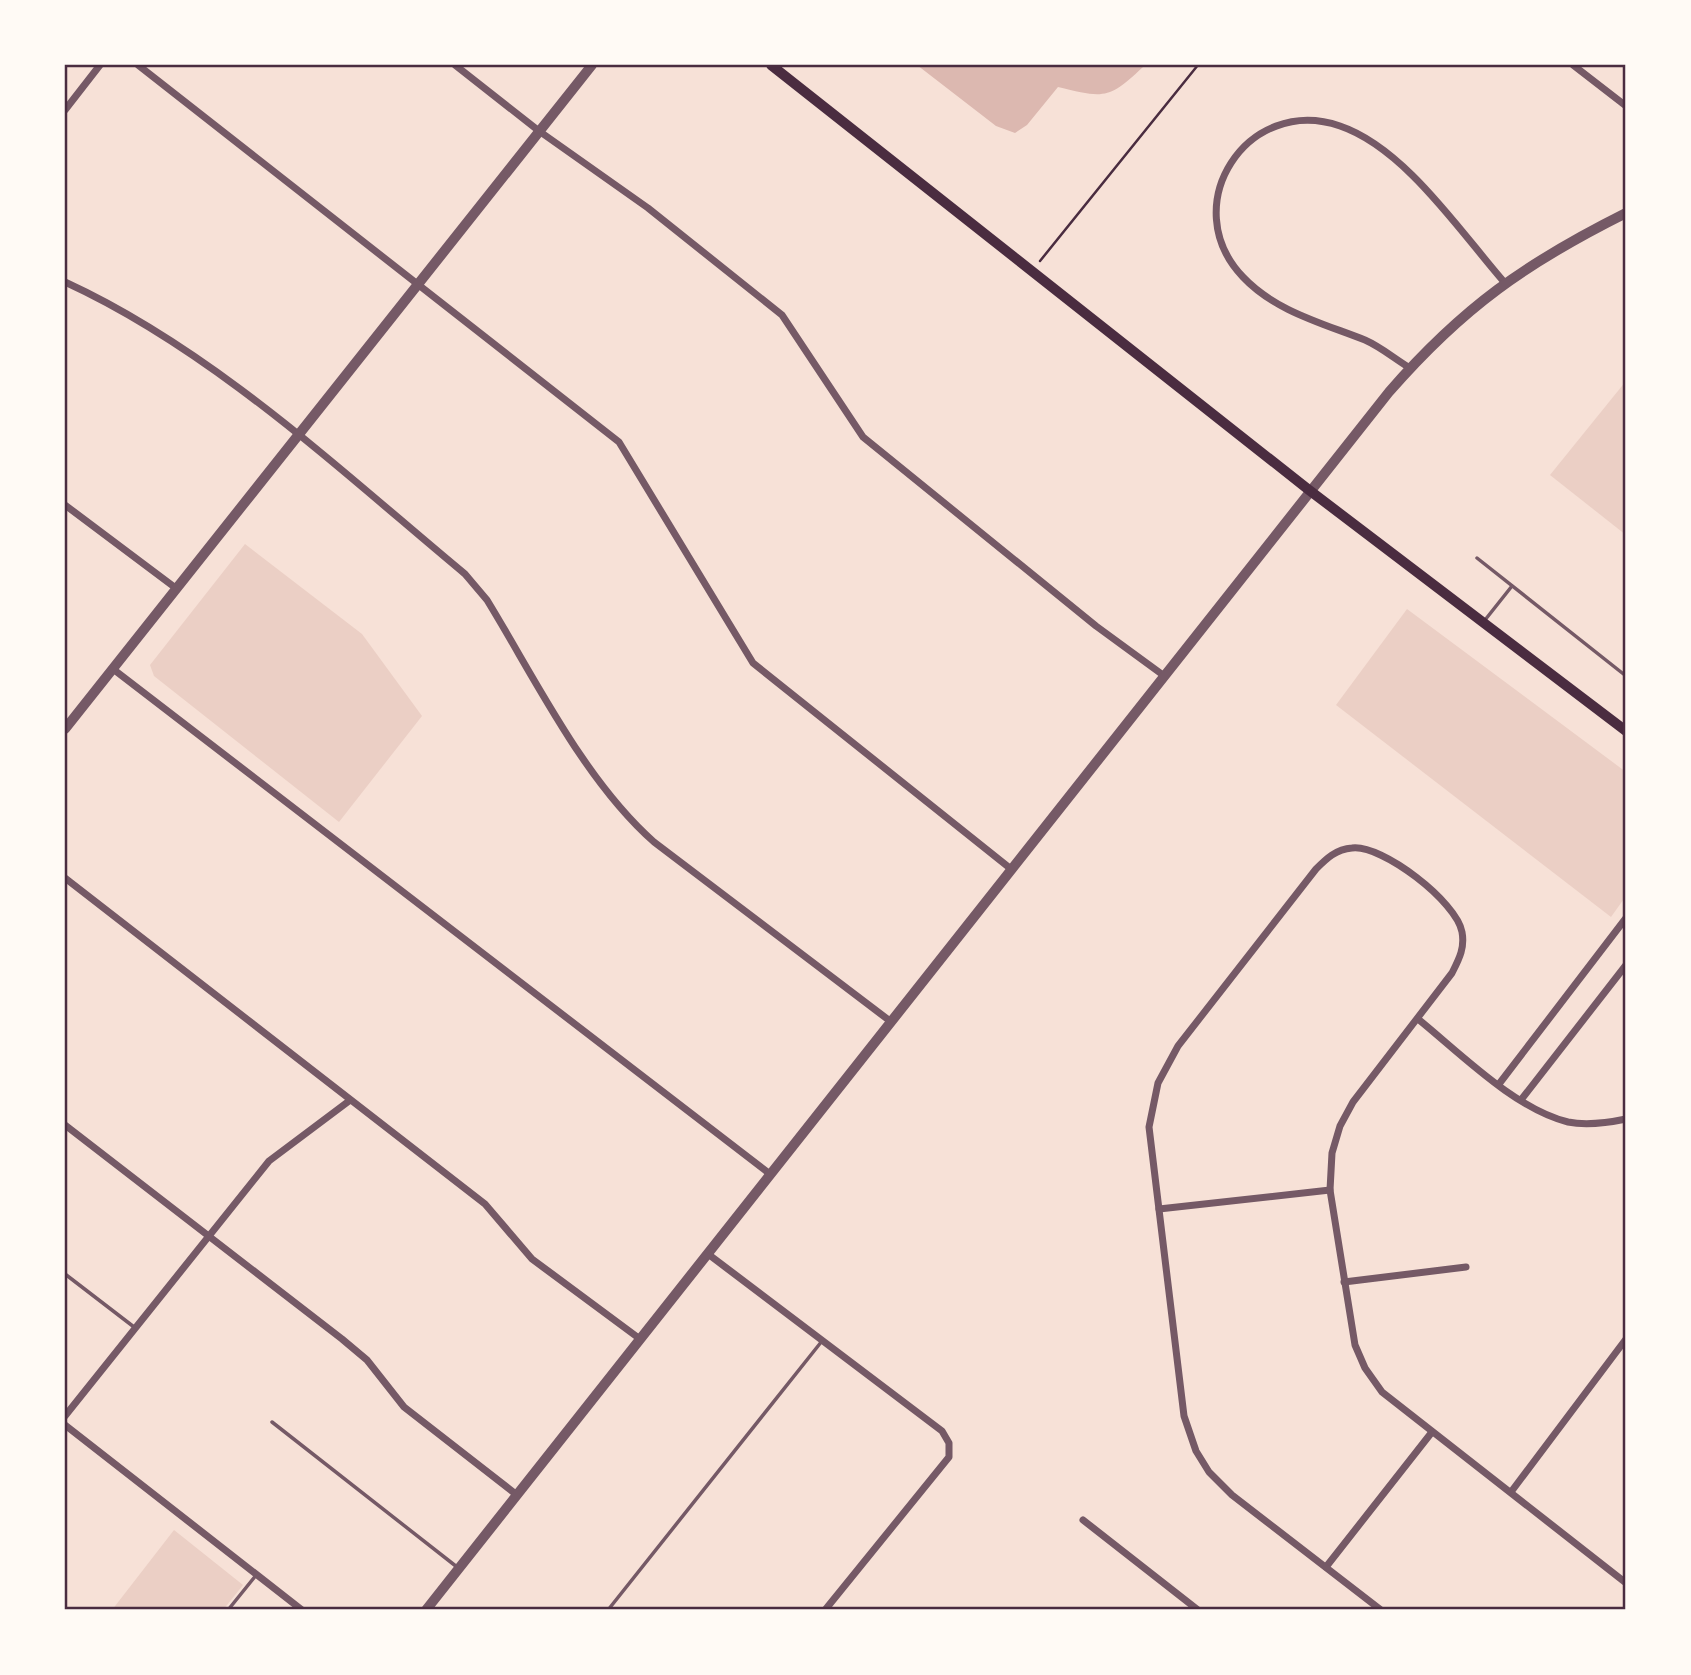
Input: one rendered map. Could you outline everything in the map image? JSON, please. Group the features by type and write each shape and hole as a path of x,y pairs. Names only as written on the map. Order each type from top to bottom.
{"main road":[{"path":"771,65 1309,489 1626,730"}],"street":[{"path":"65,110 100,65"},
{"path":"138,65 619,442 753,663 1011,869"},
{"path":"455,65 539,131 648,208 782,315 863,437 1085,617 1163,676"},
{"path":"65,729 592,65"},
{"path":"1573,65 1626,106"},
{"path":"1410,368 1367,341 1286,309 1251,285 1230,262 1215,220 1218,191 1228,166 1246,143 1272,127 1299,120 1329,122 1357,134 1405,170 1504,283"},
{"path":"426,1610 1309,489 1410,368 1463,315 1504,283 1547,253 1626,213"},
{"path":"65,282 165,337 298,436 465,574 487,600 603,789 628,818 890,1021"},
{"path":"65,505 177,589"},
{"path":"113,669 770,1174"},
{"path":"1381,1610 1232,1495 1209,1472 1196,1451 1184,1416 1160,1209 1150,1155 1149,1127 1154,1099 1167,1063 1308,879 1334,853 1352,848 1372,850 1397,863 1455,913 1462,932 1462,953 1441,990 1348,1110 1332,1153 1330,1190 1355,1345 1365,1368 1382,1392 1626,1583"},
{"path":"65,878 485,1204 531,1259 640,1339"},
{"path":"1499,1084 1626,918"},
{"path":"1521,1100 1626,965"},
{"path":"1418,1019 1536,1111 1569,1122 1597,1124 1626,1119"},
{"path":"65,1416 207,1235 269,1161 349,1101"},
{"path":"65,1125 342,1339 367,1360 404,1407 517,1495"},
{"path":"1160,1209 1330,1190"},
{"path":"708,1254 942,1431 949,1443 949,1457 825,1610"},
{"path":"1343,1282 1466,1267"},
{"path":"1511,1492 1626,1339"},
{"path":"65,1425 302,1610"},
{"path":"1326,1567 1432,1432"},
{"path":"1083,1520 1198,1610"}],"lane":[{"path":"1477,558 1626,676"},
{"path":"1483,622 1512,586"},
{"path":"65,1274 135,1329"},
{"path":"608,1610 822,1341"},
{"path":"272,1422 459,1569"},
{"path":"228,1610 257,1574"}],"path":[{"path":"1032,271 1198,65"}],"shaded area":[{"path":"917,65 1143,67 1121,86 1105,94 1058,87 1027,125 1015,133 996,126"},
{"path":"1626,381 1626,535 1550,475"},
{"path":"245,544 362,634 422,716 339,822 154,676 150,665"},
{"path":"1407,609 1626,772 1626,896 1611,917 1336,705"},
{"path":"174,1530 243,1585 223,1610 112,1610"}]}
